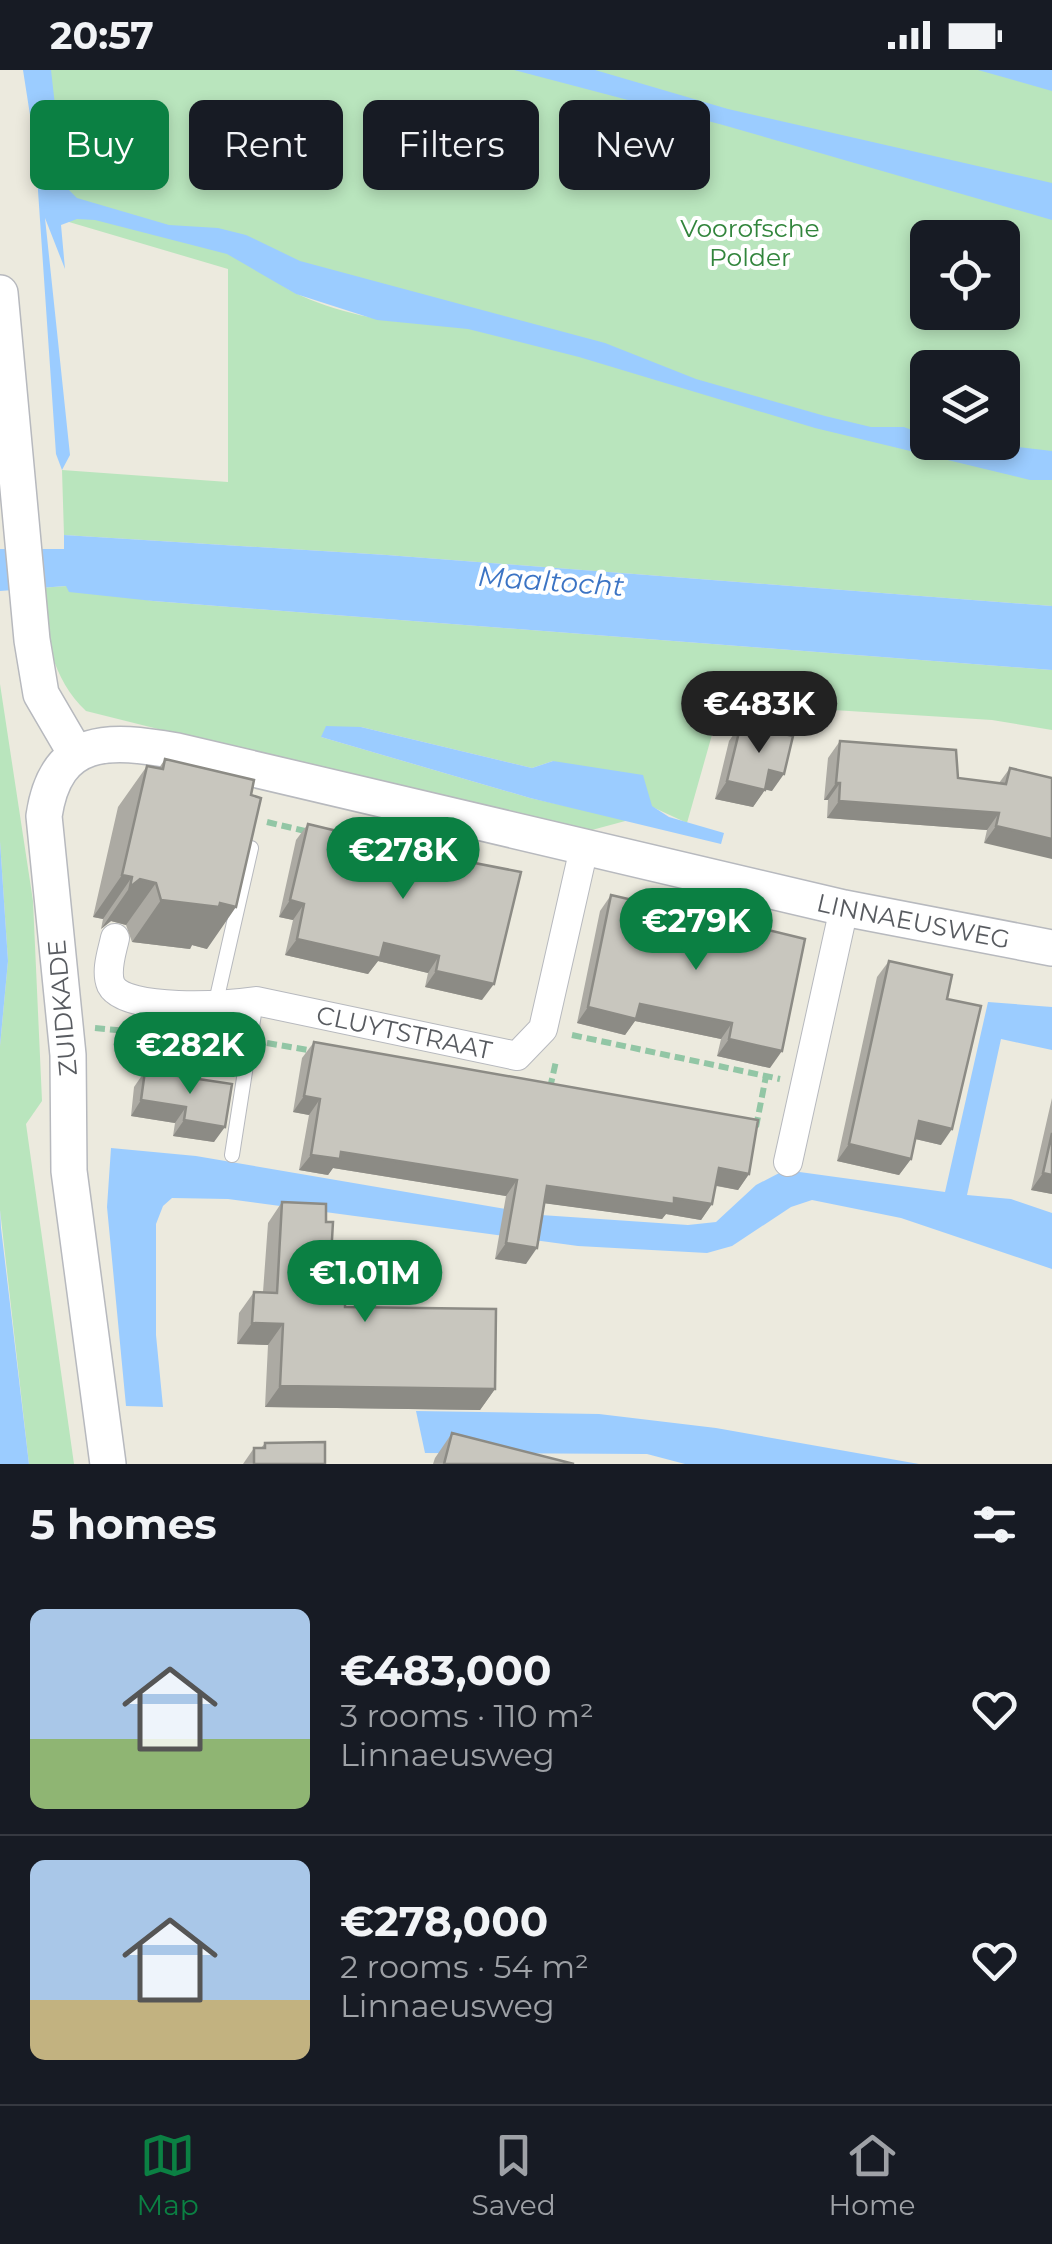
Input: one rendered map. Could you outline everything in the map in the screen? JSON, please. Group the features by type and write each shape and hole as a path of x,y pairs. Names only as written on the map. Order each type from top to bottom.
{"street":[{"path":"0,293 24,571 42,694 76,754"},
{"name":"LINNAEUSWEG","path":"76,754 117,744 177,751 844,908 1052,948"},
{"name":"ZUIDKADE","path":"76,754 55,772 44,816 68,1055 69,1172 108,1464"},
{"path":"543,1029 584,848"},
{"path":"788,1162 844,908"},
{"name":"CLUYTSTRAAT","path":"115,938 108,974 118,994 138,1000 215,1006 256,1001 517,1056 543,1029"}],"lane":[{"path":"215,1006 251,848"},
{"path":"232,1155 256,1001"}],"path":[{"path":"251,848 267,822 277,774"},
{"path":"267,822 322,835"},
{"path":"543,1029 805,1084"},
{"path":"756,1128 766,1076"}],"green space":[{"name":"Voorofsche Polder","path":"36,70 1052,70 1052,606 387,555 64,535 62,470 228,482 228,269 42,214 41,190 169,190 169,100 37,100","holes":["283,286 407,322 343,311"]},
{"path":"67,586 153,601 1052,670 1052,730 992,720 721,703 687,823 553,761 532,768 361,727 321,737 530,798 629,820 577,834 86,711 58,670 39,588"},
{"path":"0,684 33,901 42,1101 26,1124 74,1464 29,1464 0,1210 0,1046 8,961 0,841"}],"water":[{"path":"23,70 51,70 54,100 30,100 30,115"},
{"path":"514,70 595,70 697,100 628,100"},
{"path":"978,70 1052,70 1052,91"},
{"path":"710,104 1052,183 1052,220 710,122"},
{"path":"38,190 69,190 77,198 169,225 218,228 246,235 300,261 605,343 696,379 871,427 910,429 910,451 815,428 579,357 468,329 377,320 296,294 227,254 95,220 77,219 61,225 65,269 45,218 70,455 62,470 56,454"},
{"path":"1020,447 1052,451 1052,480 1030,480 947,460 1020,460"},
{"name":"Maaltocht","path":"64,535 387,555 1052,606 1052,670 153,601 69,592 66,586 0,591 0,549 64,549"},
{"path":"326,726 361,727 532,768 553,761 643,775 652,806 669,817 724,833 721,844 530,798 321,737"},
{"path":"0,841 8,961 0,1046"},
{"path":"988,1002 1052,1007 1052,1050 1001,1039 967,1195 1011,1199 1052,1213 1052,1269 901,1218 812,1200 791,1207 732,1246 707,1253 578,1246 228,1199 172,1198 163,1206 156,1224 156,1335 163,1407 126,1406 107,1207 111,1148 196,1156 541,1215 688,1225 716,1222 756,1185 785,1170 945,1192"},
{"path":"0,1210 1,1228 29,1464 0,1464"},
{"path":"416,1411 599,1414 716,1428 919,1464 685,1464 647,1454 425,1453"}],"building":[{"path":"741,724 793,736 784,774 769,770 765,790 727,781"},
{"path":"840,741 956,750 958,778 1006,784 1010,768 1052,778 1052,839 996,826 999,813 839,801 840,783 836,783"},
{"path":"165,759 254,780 251,795 261,798 236,907 161,900 156,883 140,879 130,887 132,877 122,875 147,766 163,769"},
{"path":"308,824 521,872 494,984 436,971 439,956 384,943 380,958 297,939 304,904 290,900"},
{"path":"611,895 671,909 667,924 705,933 752,943 756,927 805,939 782,1051 729,1039 732,1023 640,1004 636,1019 588,1007"},
{"path":"889,961 952,975 947,999 981,1006 952,1129 919,1121 911,1159 849,1144"},
{"path":"314,1042 758,1120 749,1174 719,1168 712,1204 674,1198 674,1204 547,1186 537,1248 506,1243 517,1180 341,1152 340,1159 311,1155 320,1099 304,1096"},
{"path":"145,1071 232,1084 225,1127 184,1120 186,1107 141,1100"},
{"path":"1052,1133 1052,1175 1043,1173"},
{"path":"282,1202 326,1204 326,1222 333,1222 330,1274 346,1275 345,1307 496,1309 495,1389 280,1386 283,1324 252,1323 254,1292 277,1293"},
{"path":"452,1433 574,1464 444,1464"},
{"path":"325,1442 325,1464 254,1464 254,1448 265,1448 265,1443"}]}
